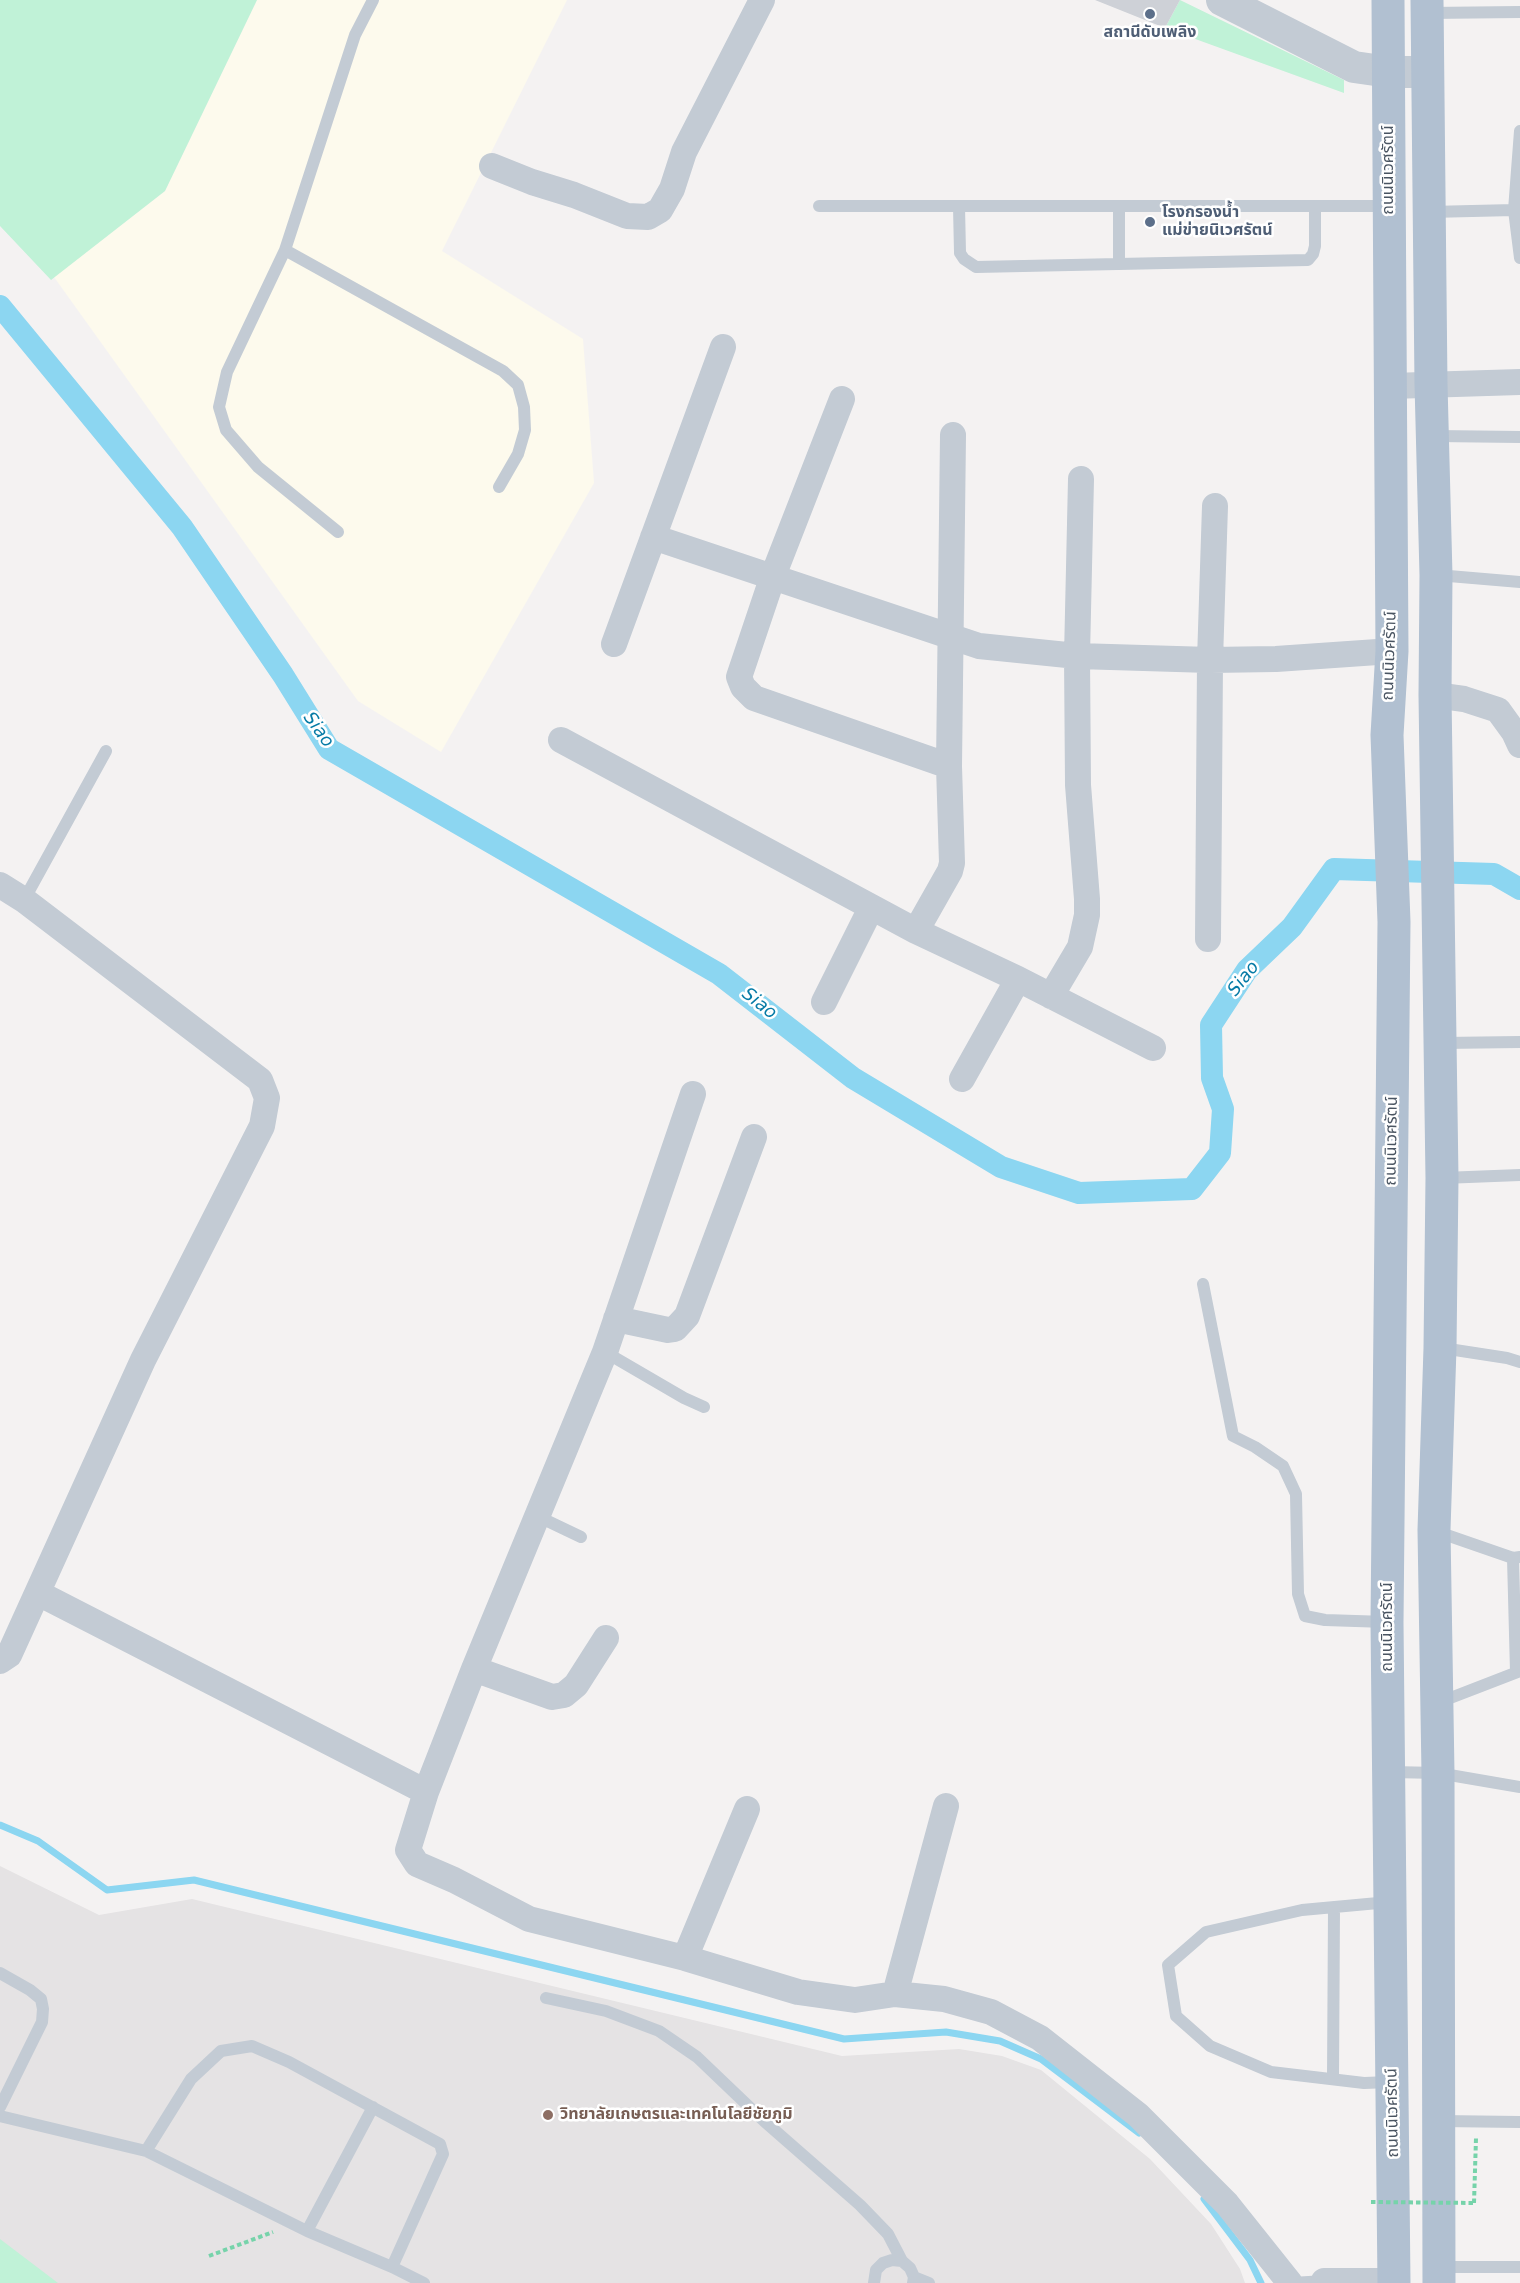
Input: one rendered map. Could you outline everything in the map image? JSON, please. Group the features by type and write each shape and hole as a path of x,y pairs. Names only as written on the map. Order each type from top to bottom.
{"main road":[{"name":"ถนนนิเวศรัตน์","path":"1388,0 1392,651 1387,735 1395,922 1387,1622 1394,2282"},
{"path":"1427,6 1442,1178 1440,1348 1434,1530 1438,1773 1439,2275"}],"street":[{"path":"492,166 627,216 648,217 660,210 672,189 684,152 762,0"},
{"path":"1222,0 1354,67 1389,72 1428,72"},
{"path":"614,644 723,347"},
{"path":"1391,386 1520,382"},
{"path":"842,399 773,576 739,677 742,687 754,698 949,766"},
{"path":"916,931 950,872 953,435"},
{"path":"1052,996 1080,946 1087,915 1078,785 1077,656 1080,479"},
{"path":"1208,939 1209,660 1215,506"},
{"path":"653,537 951,638 988,647 1077,656 1209,660 1392,651"},
{"path":"1435,695 1464,699 1498,710 1514,732 1520,745"},
{"path":"561,740 871,908 1153,1048"},
{"path":"0,885 24,900 260,1080 267,1098 262,1126 143,1360 9,1655 0,1661"},
{"path":"824,1002 871,908"},
{"path":"962,1079 1018,979"},
{"path":"693,1094 605,1352 474,1669 426,1792 408,1850 417,1864 454,1880 529,1919 685,1958 798,1992 855,2000 895,1994 945,1999 991,2012 1040,2038 1138,2115 1227,2204 1291,2283"},
{"path":"616,1319 668,1330 675,1329 687,1316 754,1137"},
{"path":"38,1593 426,1792"},
{"path":"474,1669 552,1697 564,1695 576,1685 606,1638"},
{"path":"895,1994 946,1806"},
{"path":"685,1958 747,1809"},
{"path":"1324,2281 1394,2282"}],"lane":[{"path":"339,532 258,467 226,430 219,408 226,372 285,250 355,35 373,0"},
{"path":"1427,6 1520,12"},
{"path":"1520,131 1514,210 1520,258"},
{"path":"819,206 1389,206"},
{"path":"959,206 960,253 964,259 976,267 1308,260 1315,246 1315,206"},
{"path":"1119,206 1119,264"},
{"path":"1429,212 1514,210"},
{"path":"285,250 503,371 518,385 524,408 525,430 518,454 500,487"},
{"path":"1434,436 1520,437"},
{"path":"1436,575 1520,582"},
{"path":"24,900 106,751"},
{"path":"1441,1042 1520,1042"},
{"path":"1442,1178 1520,1175"},
{"path":"1203,1284 1233,1436 1255,1447 1283,1466 1296,1494 1298,1594 1305,1616 1325,1620 1387,1622"},
{"path":"1440,1348 1520,1362"},
{"path":"605,1352 684,1398 704,1407"},
{"path":"537,1516 581,1537"},
{"path":"1434,1530 1516,1557 1518,1672 1436,1704"},
{"path":"1390,1772 1438,1773 1520,1787"},
{"path":"1390,1902 1302,1911 1206,1932 1167,1965 1176,2016 1210,2046 1271,2072 1364,2083 1392,2081"},
{"path":"1332,2079 1334,1908"},
{"path":"0,1973 30,1990 41,1999 44,2009 42,2022 0,2107"},
{"path":"546,1998 606,2011 659,2031 697,2057 764,2121 860,2205 888,2234 902,2261 910,2268 914,2280 929,2283"},
{"path":"146,2151 191,2079 221,2051 252,2046 289,2062 440,2144 443,2154 392,2267"},
{"path":"307,2231 373,2107"},
{"path":"0,2116 146,2151 307,2231 424,2283"},
{"path":"1439,2121 1520,2122"},
{"path":"873,2282 876,2270 883,2263 892,2259 902,2261"},
{"path":"1439,2275 1520,2267"},
{"path":"1291,2283 1324,2281"}],"path":[{"path":"1371,2202 1474,2203 1476,2122"},
{"path":"209,2256 293,2224"}],"shaded area":[{"path":"257,0 567,0 442,251 583,339 594,483 441,752 358,701 54,277 165,191"},
{"name":"วิทยาลัยเกษตรและเทคโนโลยีชัยภูมิ","path":"0,1866 99,1915 192,1899 842,2056 959,2049 1002,2056 1041,2070 1150,2159 1211,2224 1240,2269 1245,2283 0,2283"}],"green space":[{"path":"0,0 257,0 165,191 51,280 0,226"},
{"path":"1180,0 1344,80 1344,93 1165,28"},
{"path":"0,2239 58,2283 0,2283"}],"building":[{"name":"สถานีดับเพลิง","path":"1095,0 1180,0 1165,28"}],"waterway":[{"name":"Siao","path":"0,306 182,527 283,675 329,749 719,974 853,1078 1001,1167 1079,1193 1192,1189 1220,1153 1223,1109 1212,1078 1211,1025 1247,970 1292,927 1334,869 1494,874 1520,889"},
{"path":"0,1825 38,1841 107,1890 194,1880 844,2039 946,2032 1000,2041 1041,2059 1139,2133"},
{"path":"1204,2199 1250,2260 1261,2283"}],"place":[{"name":"สถานีดับเพลิง","path":"1150,14"},
{"name":"โรงกรองน้ำ แม่ข่ายนิเวศรัตน์","path":"1150,222"},
{"name":"วิทยาลัยเกษตรและเทคโนโลยีชัยภูมิ","path":"548,2115"}]}
